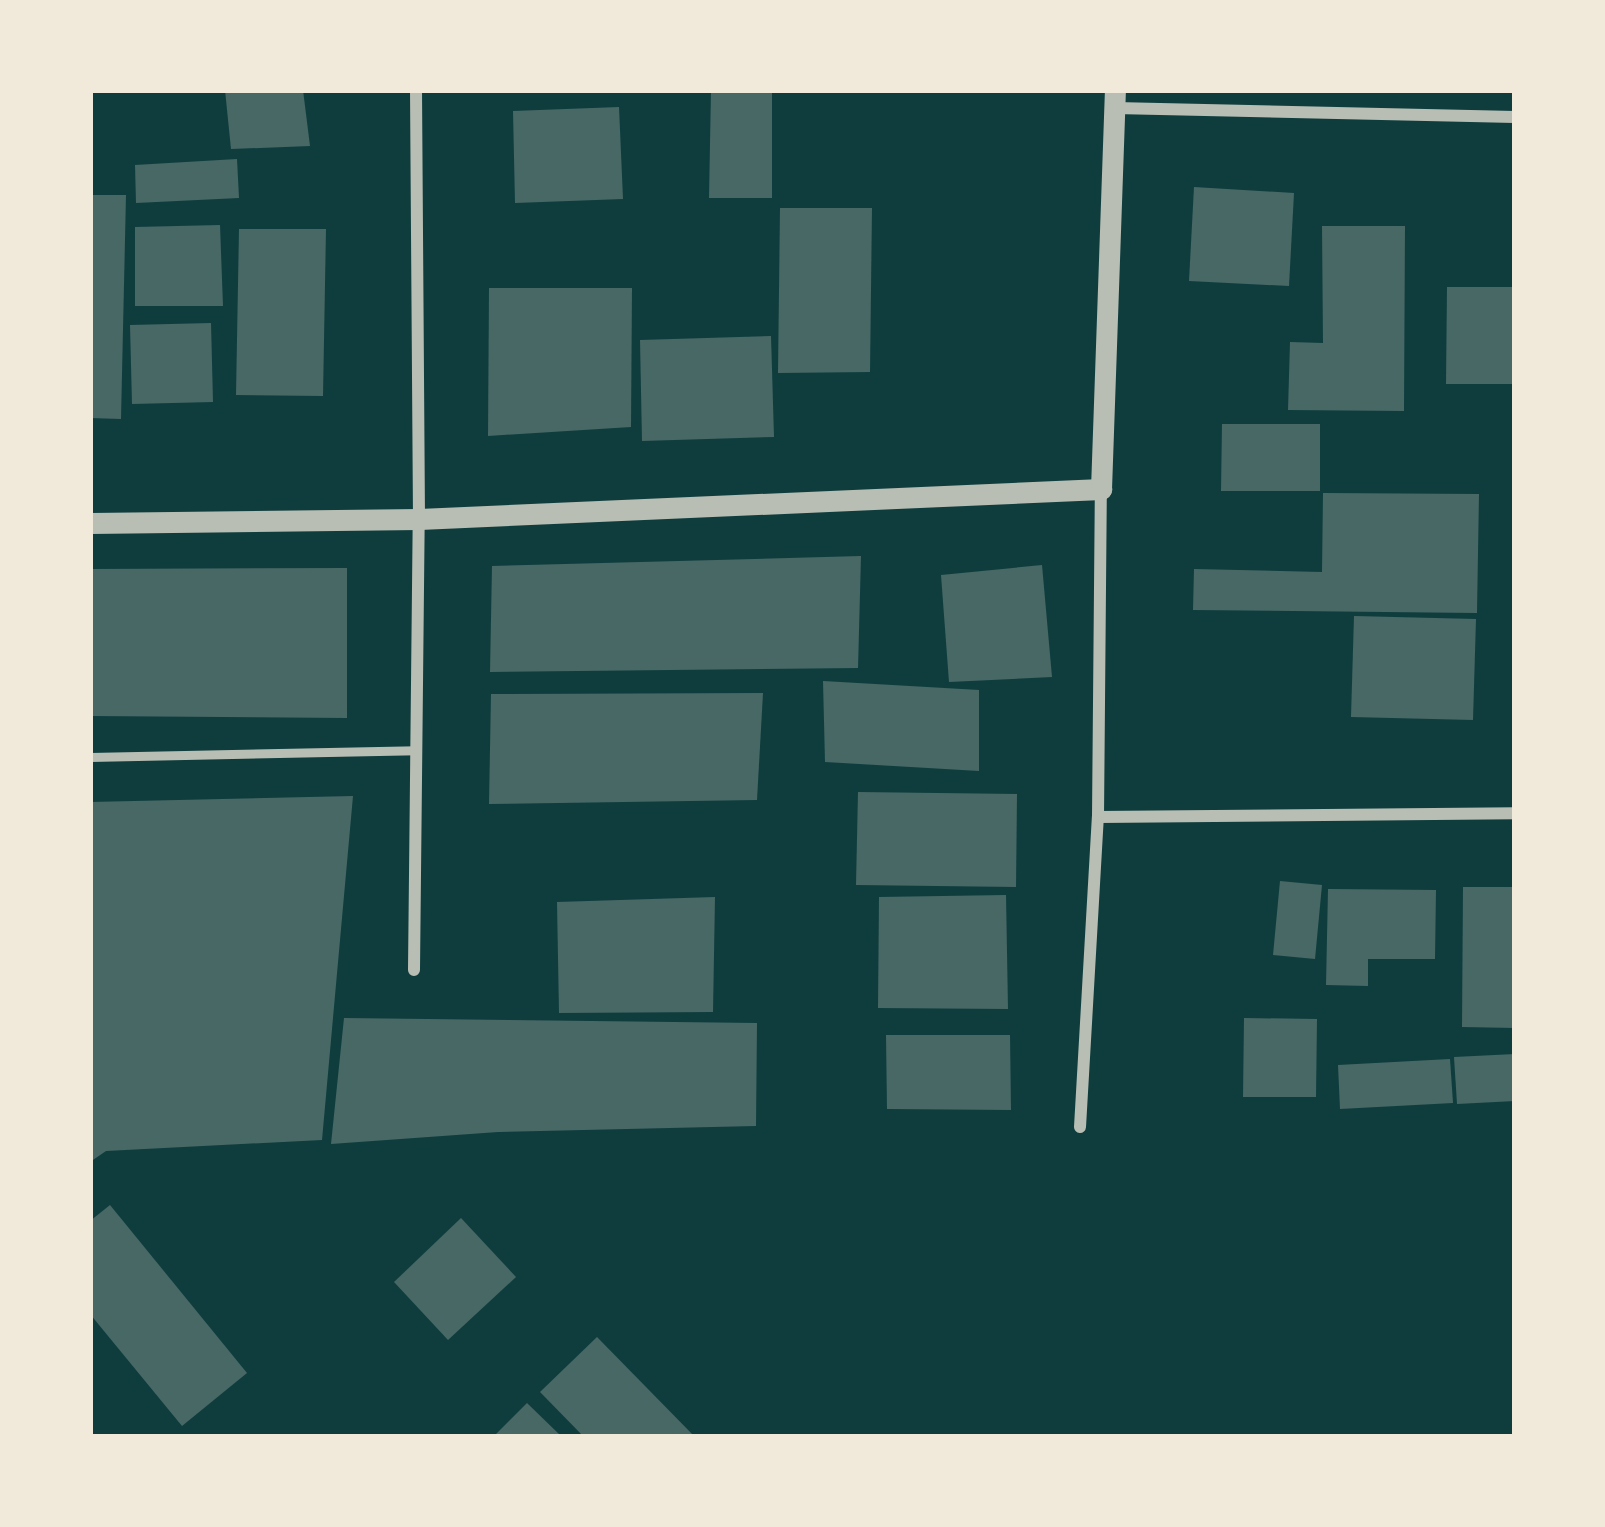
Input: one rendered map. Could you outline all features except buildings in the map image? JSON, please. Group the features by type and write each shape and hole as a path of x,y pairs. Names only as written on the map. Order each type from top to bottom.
{"street":[{"path":"413,970 419,519 416,90"},
{"path":"1080,1127 1098,817 1101,489 1115,99 1515,118"},
{"path":"90,523 419,519 1101,489"},
{"path":"1098,817 1515,813"}],"lane":[{"path":"90,757 416,750"}]}
